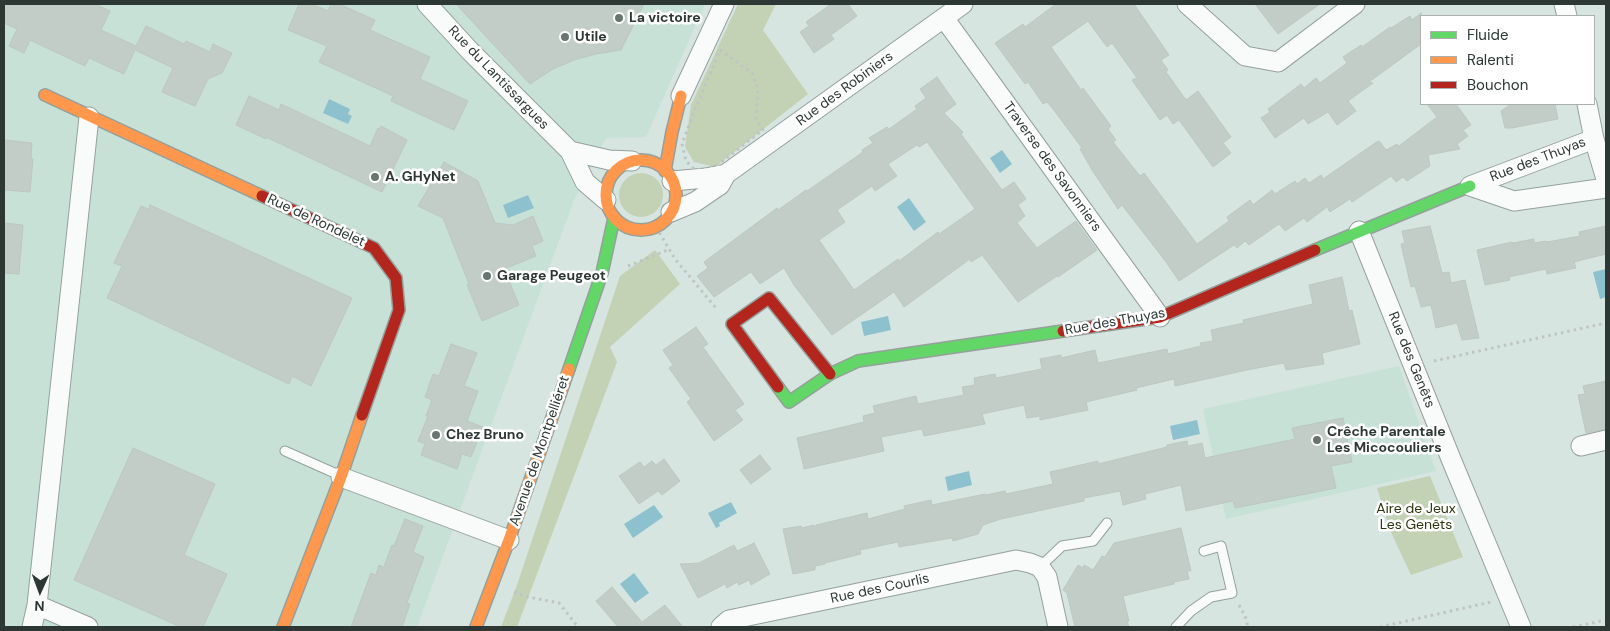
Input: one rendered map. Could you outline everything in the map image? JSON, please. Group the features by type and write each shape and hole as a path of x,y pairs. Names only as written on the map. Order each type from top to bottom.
{"street":[{"name":"Rue du Lantissargues","path":"427,4 470,51 570,151 586,182 606,200"},
{"path":"662,129 681,96 724,4"},
{"name":"Rue des Robiniers","path":"669,176 706,178 726,174 963,4"},
{"path":"1187,4 1245,56 1278,62 1355,4"},
{"name":"Traverse des Savonniers","path":"944,18 1160,317"},
{"name":"Rue de Rondelet","path":"45,95 374,248 396,278 399,310 341,476 283,627"},
{"path":"669,176 672,132 681,96"},
{"path":"1586,105 1594,139"},
{"path":"32,627 37,605 89,117"},
{"name":"Rue des Thuyas","path":"732,324 790,402 830,374 858,361 1160,317 1359,231 1594,139 1606,179"},
{"path":"570,151 609,160 640,158 658,165 669,176 676,191 675,202 671,212 665,220 656,226 632,234 614,218 609,210 606,190 609,180 615,172 623,165 640,158"},
{"name":"Rue des Robiniers","path":"671,212 695,202 720,185 726,174"},
{"name":"Rue des Thuyas","path":"1470,186 1514,201 1606,188"},
{"name":"Avenue de Montpelliéret","path":"476,627 509,540 602,273 614,218"},
{"name":"Rue des Genêts","path":"1359,231 1521,627"},
{"name":"Avenue de Montpelliéret","path":"602,273 619,248"},
{"path":"732,324 769,298 830,374"},
{"path":"1581,446 1606,440"},
{"path":"341,476 509,540"},
{"name":"Rue des Courlis","path":"721,627 729,620 1016,560 1040,567"},
{"path":"1040,567 1047,577 1058,627"},
{"path":"37,605 88,627"}],"lane":[{"path":"285,450 341,476"},
{"path":"1040,567 1062,546 1093,541 1107,523"},
{"path":"1176,627 1191,611 1211,597 1232,594 1222,546 1204,551"}],"path":[{"path":"720,50 752,73 758,88 756,119 763,130 720,164 710,169 694,169 686,161 682,144 720,50"},
{"path":"656,226 675,259 724,319 732,324"},
{"path":"1414,366 1606,323"},
{"path":"507,590 528,597 559,603 578,627"},
{"path":"1232,594 1245,616 1248,627"},
{"path":"1380,627 1508,598"},
{"path":"1573,627 1606,620"}],"shaded area":[{"path":"4,4 705,4 646,137 606,138 574,200 417,627 4,627"},
{"name":"Crêche Parentale Les Micocouliers","path":"1399,366 1436,471 1226,519 1203,409"}],"green space":[{"path":"738,4 776,4 763,30 808,94 715,167 694,162 685,147 691,105"},
{"path":"641,173 653,177 659,183 663,195 659,207 653,213 641,217 629,213 623,207 619,195 623,183 629,177"},
{"path":"655,250 680,284 610,347 617,362 517,627 501,627 517,585 620,276"},
{"name":"Aire de Jeux Les Genêts","path":"1430,476 1463,557 1411,575 1390,530 1377,488"}],"water":[{"path":"329,99 350,109 348,114 352,116 348,124 323,113"},
{"path":"1002,150 1012,164 1000,173 990,158"},
{"path":"528,195 534,208 508,218 503,205"},
{"path":"909,198 926,222 914,231 897,207"},
{"path":"1606,269 1606,297 1600,299 1593,272"},
{"path":"888,316 891,330 864,336 861,322"},
{"path":"1197,420 1200,434 1173,440 1170,426"},
{"path":"969,471 972,485 948,491 945,477"},
{"path":"731,502 737,513 719,523 720,526 716,528 708,513"},
{"path":"654,505 663,517 633,538 624,524"},
{"path":"634,573 649,593 635,603 620,584"}],"building":[{"path":"4,4 95,4 110,11 101,30 136,46 146,26 184,44 186,41 210,52 213,44 232,53 222,73 208,79 195,106 162,92 173,68 135,50 124,74 89,58 85,66 30,40 24,53 9,46 17,29 4,23"},
{"path":"299,4 311,4 328,11 331,4 339,4 375,20 370,30 430,57 420,79 468,101 454,130 391,101 393,96 319,62 327,46 288,30"},
{"path":"456,4 644,4 621,50 574,60 553,69 530,84"},
{"path":"831,4 848,4 857,16 831,35 834,39 814,53 800,32 809,26 806,22"},
{"path":"1056,4 1134,4 1169,55 1161,60 1168,70 1166,72 1186,100 1198,91 1231,137 1223,143 1231,153 1213,167 1179,120 1173,124 1167,115 1160,120 1132,80 1137,78 1112,43 1107,47 1088,21 1051,47 1081,90 1083,88 1111,126 1108,129 1116,140 1113,142 1140,176 1144,173 1197,244 1229,221 1227,217 1250,200 1253,205 1272,190 1275,194 1295,181 1297,184 1305,178 1309,183 1321,175 1323,179 1378,141 1386,150 1397,144 1399,146 1437,117 1428,105 1457,105 1471,125 1463,130 1468,136 1457,144 1460,149 1428,155 1430,166 1407,181 1403,177 1396,182 1391,176 1352,202 1350,199 1330,212 1327,207 1307,222 1304,218 1285,231 1279,224 1249,245 1245,241 1237,248 1234,245 1179,281 1122,205 1118,209 1092,170 1080,149 1082,148 1053,109 1047,102 1043,104 1028,82 1025,84 995,43 1023,24 1025,27"},
{"path":"1255,4 1320,4 1278,34"},
{"path":"1421,13 1420,45 1369,82 1373,83 1348,101 1356,111 1337,125 1328,112 1308,124 1304,118 1275,138 1261,118 1270,112 1268,109 1301,84 1304,88 1316,78 1320,83 1347,63 1343,57 1361,45 1362,47 1390,27 1410,16 1412,20"},
{"path":"937,77 956,104 944,113 963,132 961,134 1002,190 1014,182 1026,199 1018,205 1025,216 1017,223 1037,248 1076,221 1097,250 1018,302 982,255 971,262 970,259 904,307 894,292 832,335 794,285 784,268 760,284 751,272 714,297 697,276 708,268 704,262 777,208 778,210 863,152 862,150 873,143 869,138 887,127 889,129 917,109 915,106 926,98 920,89","holes":["927,142 975,209 854,290 819,240 845,222 837,210 872,186 875,191 897,176 888,164 917,145 919,147"]},
{"path":"249,96 279,110 281,104 370,146 378,128 380,129 381,126 407,140 382,192 266,137 266,139 236,125"},
{"path":"1510,105 1555,105 1558,119 1505,128 1501,111"},
{"path":"4,140 32,143 31,159 33,159 30,192 4,190"},
{"path":"444,162 478,181 495,223 513,225 533,216 543,241 532,246 536,256 504,269 519,305 482,321 443,218 418,206"},
{"path":"150,205 352,298 311,386 292,376 289,384 107,298 122,266 114,263 141,206 149,209"},
{"path":"4,223 23,225 19,274 4,273"},
{"path":"1430,226 1442,273 1449,272 1451,283 1465,280 1479,338 1462,340 1457,323 1436,328 1431,305 1421,307 1415,286 1411,287 1401,244 1405,243 1402,231"},
{"path":"1606,226 1606,254 1574,262 1576,268 1547,274 1546,269 1509,277 1510,280 1485,285 1477,250 1534,239 1534,243 1580,236 1579,232"},
{"path":"1342,277 1349,311 1352,310 1360,344 1322,353 1324,364 1286,370 1284,363 1175,386 1174,379 1086,402 1088,410 1040,420 1040,416 1027,418 1024,405 982,414 985,424 924,436 922,429 881,437 884,451 804,469 797,438 864,422 863,416 875,413 873,406 916,396 918,404 964,395 962,387 975,385 974,378 995,374 996,378 1042,369 1040,359 1061,355 1061,358 1095,350 1098,363 1167,349 1168,354 1201,346 1200,343 1213,341 1211,330 1244,323 1243,320 1313,304 1309,285"},
{"path":"696,327 708,344 703,347 744,404 735,410 743,420 714,441 687,402 691,399 669,368 673,365 663,350"},
{"path":"451,344 477,353 464,386 478,391 467,421 483,427 471,457 462,454 457,469 421,455 425,444 418,441 432,400 425,397 433,374 439,376"},
{"path":"1606,381 1606,429 1586,433 1578,395 1585,394 1583,386"},
{"path":"1343,418 1352,462 1331,466 1336,488 1235,508 1233,501 1186,511 1181,485 1145,494 1146,499 1123,505 1120,491 1001,519 983,525 978,534 953,541 952,538 899,547 898,542 860,550 861,554 815,566 815,570 793,574 783,529 814,525 816,528 816,525 867,513 868,519 905,509 904,506 931,500 932,505 1005,491 1006,494 1053,484 1050,472 1098,461 1098,464 1187,441 1188,446 1202,443 1205,458 1295,439 1292,428"},
{"path":"133,448 215,484 184,555 227,574 203,627 181,627 74,580"},
{"path":"760,455 771,469 751,484 740,470"},
{"path":"664,459 680,481 662,495 658,491 639,504 619,476 640,462 644,467 652,461 656,465"},
{"path":"405,519 423,526 413,552 424,557 407,603 410,604 402,627 351,627 371,573 376,575 379,565 384,567"},
{"path":"1181,528 1191,571 1187,571 1189,579 1123,596 1129,627 1075,627 1067,593 1063,590 1078,565 1083,568 1084,565 1093,570 1114,543"},
{"path":"754,543 770,574 751,585 749,580 739,585 737,582 727,588 725,584 698,598 680,564 699,563 734,545 737,551"},
{"path":"612,587 642,622 665,605 683,627 618,627 596,601"}],"traffic: fast":[{"path":"1315,250 1470,186"},
{"path":"569,369 602,273 614,218"},
{"path":"778,387 789,402 830,374 858,361 1063,331"}],"traffic: slow":[{"path":"45,95 262,196"},
{"path":"665,171 681,96"},
{"path":"641,160 654,163 666,170 673,182 676,195 673,208 666,220 654,227 641,230 628,227 616,220 609,208 606,195 609,182 616,170 628,163 641,160"},
{"path":"476,627 509,540 569,369"},
{"path":"283,627 341,477 362,415"}],"traffic: jam":[{"path":"262,196 374,248 396,278 399,310 362,415"},
{"path":"1063,331 1160,317 1315,250"},
{"path":"778,387 732,324 769,298 830,374"}],"place":[{"name":"La victoire","path":"619,18"},
{"name":"Utile","path":"565,37"},
{"name":"A. GHyNet","path":"375,177"},
{"name":"Garage Peugeot","path":"487,276"},
{"name":"Chez Bruno","path":"436,435"},
{"name":"Crêche Parentale Les Micocouliers","path":"1317,440"}]}
